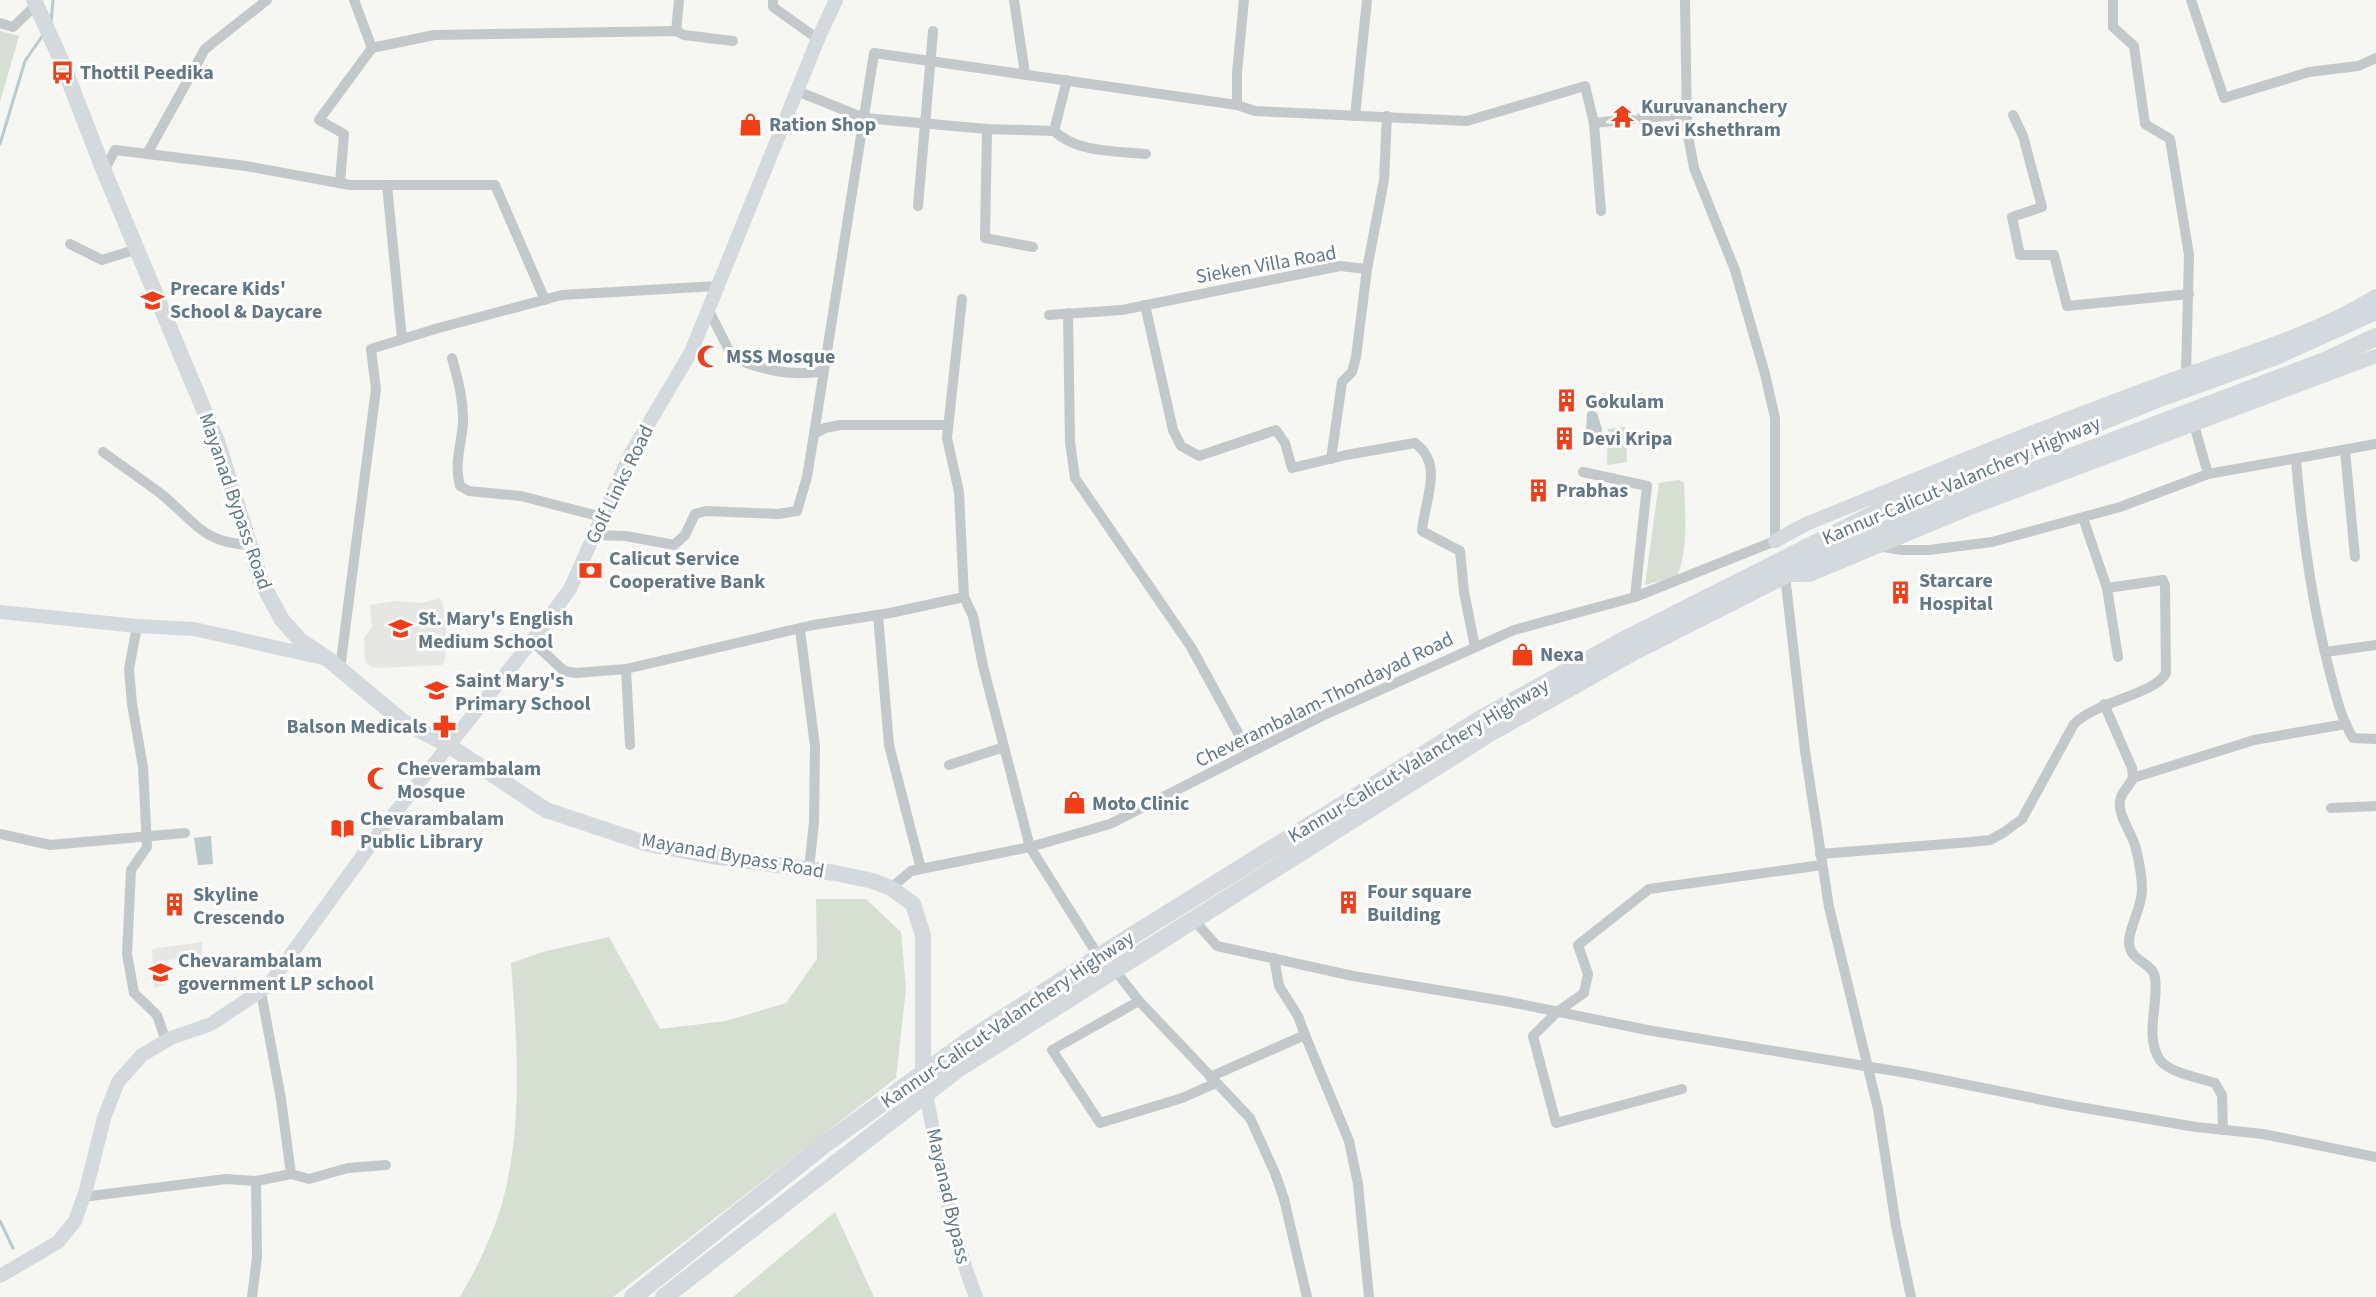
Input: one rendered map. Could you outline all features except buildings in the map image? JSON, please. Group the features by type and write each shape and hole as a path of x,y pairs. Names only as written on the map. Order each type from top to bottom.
{"highway":[{"name":"Kannur-Calicut-Valanchery Highway","path":"633,1297 825,1144 923,1073 1099,957 1481,719 1628,638 1886,508 2058,430 2160,398 2276,356 2376,310"},
{"name":"Kannur-Calicut-Valanchery Highway","path":"664,1297 959,1068 1488,734 1633,652 1785,575 1928,511 2070,464 2325,361 2376,337"},
{"path":"2058,430 2070,464"}],"main road":[{"name":"Golf Links Road","path":"0,1276 58,1242 75,1221 104,1118 118,1082 142,1055 166,1041 211,1024 261,992 312,927 382,829 570,590 630,455 691,352 796,91 836,0"},
{"name":"Mayanad Bypass Road","path":"36,5 62,60 104,171 217,441 261,581 282,620 301,641 304,650 334,664 402,721 448,745 546,810 648,844 873,881 891,888 913,903 923,934 923,1073"},
{"path":"1775,541 1806,524 2058,430 2186,375 2262,348 2352,310 2376,296"},
{"path":"1785,575 1809,575 2070,464 2194,425 2376,356"},
{"path":"0,612 137,626 194,629 304,650"},
{"name":"Mayanad Bypass","path":"926,1093 945,1196 965,1269 976,1297"}],"street":[{"path":"147,154 205,49 267,0"},
{"path":"354,0 372,48"},
{"path":"676,31 679,0"},
{"path":"773,0 773,7 818,39"},
{"path":"1014,0 1025,74"},
{"path":"1237,105 1237,73 1244,0"},
{"path":"1355,116 1367,0"},
{"path":"1685,0 1686,130 1694,168 1735,270 1765,374 1774,418 1775,541"},
{"path":"2113,0 2113,27 2134,46 2145,124 2170,139 2189,255 2186,375"},
{"path":"2191,0 2224,98 2309,72 2358,66 2376,58"},
{"path":"0,22 13,27 36,5"},
{"path":"340,183 344,134 319,120 372,48 434,35 676,31 684,35 733,41"},
{"path":"918,206 933,32"},
{"path":"594,535 626,536 674,545 685,535 695,514 706,511 778,514 797,511 807,477 874,52 1237,105 1255,111 1355,116 1467,121 1585,86 1594,123 1601,211"},
{"path":"1054,131 1067,80"},
{"path":"796,91 864,117 987,129 1054,131 1064,140 1081,147 1146,154"},
{"path":"1594,123 1686,114"},
{"path":"2013,115 2023,136 2042,207 2012,217 2020,255 2054,255 2067,306 2188,294"},
{"path":"1367,269 1384,180 1387,116"},
{"path":"987,129 985,238 1033,247"},
{"path":"104,171 115,150 246,166 340,183 495,185 545,300"},
{"path":"387,185 402,339"},
{"path":"70,244 102,260 137,249"},
{"name":"Sieken Villa Road","path":"1049,315 1115,311 1340,266 1367,269 1356,357 1352,372 1342,382 1331,459"},
{"path":"334,664 376,389 371,349 562,295 717,286"},
{"path":"962,299 947,438 959,492 964,597 973,616 1029,847 1099,957"},
{"path":"1146,305 1173,430 1181,446 1199,456 1276,430 1285,443 1292,468 1415,443 1422,448 1429,458 1432,473 1422,531 1460,551 1464,592 1475,647"},
{"path":"708,309 733,358 768,371 803,375 824,370"},
{"path":"1068,313 1070,442 1076,478 1191,647 1249,753"},
{"path":"452,358 463,402 463,426 458,452 459,486 470,491 521,496 602,517"},
{"path":"814,434 825,428 840,425 948,425"},
{"path":"2194,425 2208,474"},
{"path":"1878,546 1902,550 1960,547 2013,538 2120,507 2208,474 2376,444"},
{"path":"2345,450 2355,557"},
{"path":"103,452 162,495 186,520 211,538 235,545 250,545"},
{"path":"2296,460 2306,564 2325,652 2346,724 2354,738 2376,739"},
{"path":"1583,472 1647,486 1635,597"},
{"path":"2083,518 2107,588 2118,657"},
{"name":"Cheverambalam-Thondayad Road","path":"891,888 912,871 1029,847 1110,824 1322,716 1514,630 1635,597 1775,541"},
{"path":"1785,575 1821,860 1834,934 1869,1067 1911,1297"},
{"path":"1682,1089 1556,1122 1533,1036 1557,1012 1584,993 1588,974 1578,945 1649,889 1821,860 1990,840 2003,833 2022,819 2074,724 2084,714 2104,704 2155,686 2166,673 2165,586 2163,580 2107,588"},
{"path":"532,641 564,671 576,673 626,669 800,630 813,625 878,615 964,597"},
{"path":"878,615 889,745 921,869"},
{"path":"137,626 129,669 132,704 143,767 147,847 131,870 129,977 134,993 158,1015 166,1041"},
{"path":"800,630 815,746 814,822 809,869"},
{"path":"2325,652 2376,645"},
{"path":"626,669 630,745"},
{"path":"2104,704 2127,755 2133,778"},
{"path":"2223,1130 2222,1095 2215,1083 2168,1066 2161,1061 2153,1030 2156,977 2150,968 2139,962 2131,952 2128,941 2138,913 2142,892 2141,869 2135,843 2120,808 2121,797 2133,778 2254,740 2346,724"},
{"path":"949,765 1004,747"},
{"path":"2331,808 2376,806"},
{"path":"0,834 50,844 185,833"},
{"path":"1193,919 1216,946 1387,982 1869,1067 2073,1106 2223,1130 2263,1134 2376,1157"},
{"path":"1274,958 1279,986 1298,1016 1348,1141 1354,1165 1369,1297"},
{"path":"1114,969 1139,1001 1250,1118 1275,1173 1287,1211 1306,1297"},
{"path":"261,992 281,1099 291,1174"},
{"path":"1139,1001 1052,1050 1100,1123 1182,1098 1213,1080 1305,1035"},
{"path":"83,1197 226,1179 256,1181 291,1174 309,1179 348,1168 386,1165"},
{"path":"252,1297 257,1257 256,1181"}],"shaded area":[{"path":"0,31 19,36 0,102"},
{"path":"1591,410 1597,413 1602,429 1600,440 1590,442 1586,431 1587,413"},
{"path":"1625,427 1627,462 1607,465 1608,429"},
{"path":"1678,480 1684,482 1685,505 1685,542 1681,565 1677,576 1645,585 1659,483"},
{"path":"439,598 443,602 446,631 445,659 442,665 381,668 371,667 365,662 364,638 372,627 370,605 396,601 422,603"},
{"path":"211,836 213,864 198,865 194,838"},
{"path":"816,899 866,899 901,932 906,988 896,1078 613,1297 460,1297 491,1235 504,1196 510,1168 517,1080 511,963 546,951 609,937 660,1029 726,1021 786,1003 817,959"},
{"name":"Chevarambalam government LP school","path":"202,942 202,956 168,960 166,985 154,988 152,949"},
{"path":"835,1212 874,1297 733,1297"}],"waterway":[{"path":"51,22 53,0"},
{"path":"0,144 25,61 43,35"},
{"path":"0,1221 13,1248"}],"place":[{"name":"Thottil Peedika","path":"62,72"},
{"name":"Kuruvananchery Devi Kshethram","path":"1623,117"},
{"name":"Ration Shop","path":"751,124"},
{"name":"Precare Kids' School & Daycare","path":"152,300"},
{"name":"MSS Mosque","path":"708,356"},
{"name":"Gokulam","path":"1567,401"},
{"name":"Devi Kripa","path":"1564,438"},
{"name":"Prabhas","path":"1538,490"},
{"name":"Calicut Service Cooperative Bank","path":"591,570"},
{"name":"Starcare Hospital","path":"1901,592"},
{"name":"St. Mary's English Medium School","path":"400,629"},
{"name":"Nexa","path":"1522,654"},
{"name":"Saint Mary's Primary School","path":"437,691"},
{"name":"Balson Medicals","path":"445,726"},
{"name":"Cheverambalam Mosque","path":"379,779"},
{"name":"Moto Clinic","path":"1074,803"},
{"name":"Chevarambalam Public Library","path":"342,829"},
{"name":"Four square Building","path":"1349,902"},
{"name":"Skyline Crescendo","path":"175,905"},
{"name":"Chevarambalam government LP school","path":"160,972"}]}
